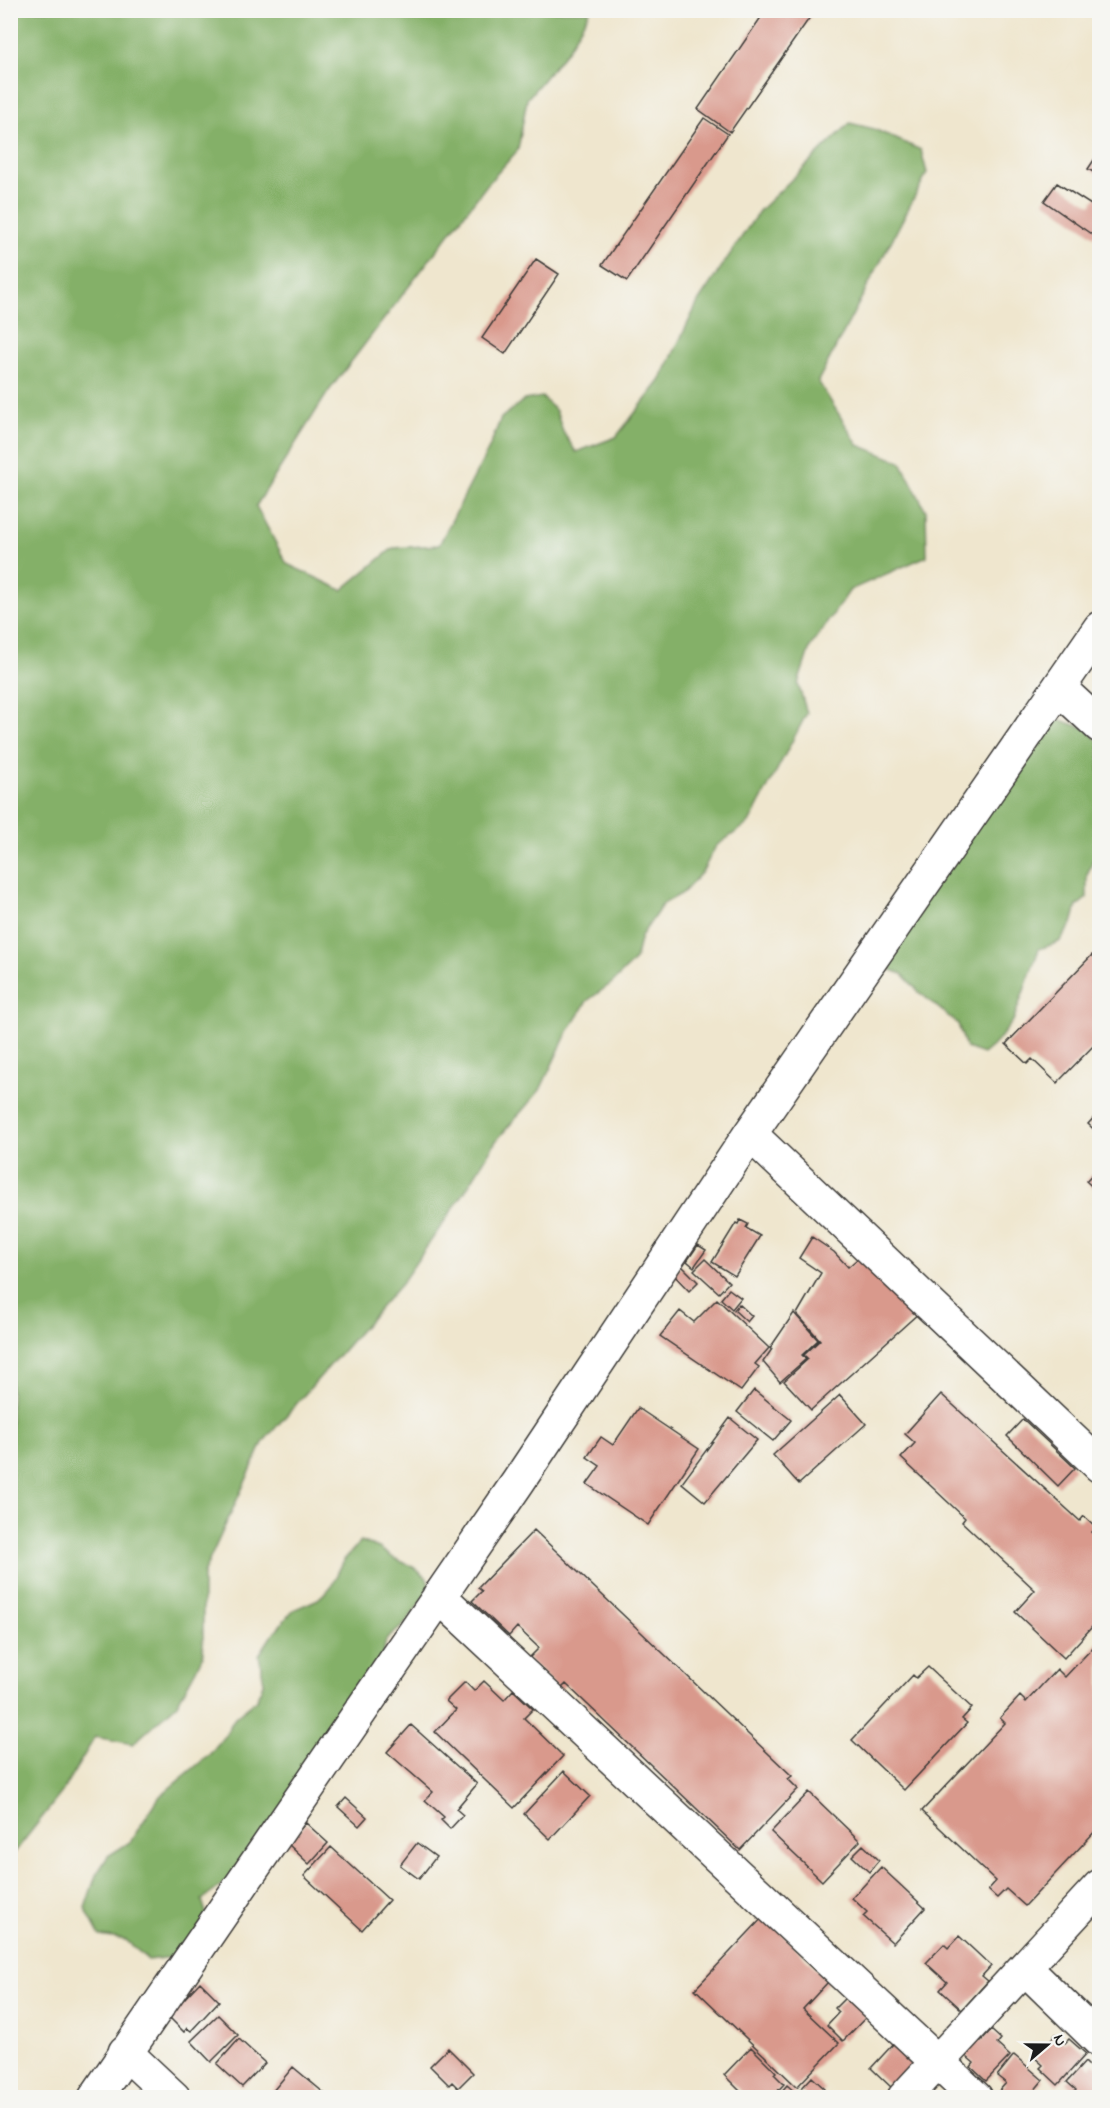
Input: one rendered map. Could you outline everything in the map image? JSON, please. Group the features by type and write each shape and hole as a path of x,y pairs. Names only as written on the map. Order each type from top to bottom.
{"street":[{"path":"95,2097 518,1482 750,1134 1100,628"},
{"path":"1059,688 1100,726"},
{"path":"750,1134 1100,1466"},
{"path":"439,1596 976,2097"},
{"path":"904,2097 1100,1886"},
{"path":"1025,1968 1100,2042"},
{"path":"125,2052 174,2097"}],"green space":[{"path":"11,10 590,11 567,51 527,99 518,150 486,186 328,392 256,506 287,564 342,590 393,548 439,545 489,448 501,418 524,400 542,397 556,411 563,432 576,452 616,437 660,381 698,302 759,211 850,123 874,129 921,150 927,173 818,381 858,445 901,462 926,511 927,556 850,590 810,647 798,684 807,713 749,823 716,846 702,872 683,893 663,904 641,936 635,960 612,983 587,1001 567,1033 540,1090 496,1141 464,1193 401,1284 264,1441 203,1574 203,1656 177,1704 133,1744 95,1737 62,1792 11,1857"},
{"path":"1054,718 1087,729 1099,742 1100,843 1087,875 1087,898 1077,906 1072,924 1059,942 1039,949 1013,1021 997,1042 983,1054 966,1048 958,1024 919,992 902,974 886,968 881,962"},
{"path":"361,1541 413,1567 426,1577 431,1587 406,1623 386,1640 382,1660 354,1709 332,1718 325,1733 320,1755 237,1874 202,1900 207,1916 182,1956 148,1960 126,1940 100,1936 85,1908 96,1875 108,1856 130,1842 160,1796 209,1755 236,1716 256,1700 264,1682 259,1655 272,1635 293,1610 318,1599 331,1587 344,1560"}],"building":[{"path":"766,10 815,10 730,132 698,109"},
{"path":"704,118 728,134 627,281 602,265"},
{"path":"1100,151 1100,176 1088,169"},
{"path":"1057,183 1091,205 1100,192 1100,228 1094,236 1044,201"},
{"path":"536,259 559,274 505,354 482,338"},
{"path":"1092,955 1100,962 1100,1039 1057,1083 1032,1059 1027,1064 1006,1044"},
{"path":"1100,1111 1100,1135 1088,1124"},
{"path":"1100,1166 1100,1194 1086,1181"},
{"path":"740,1220 748,1224 746,1228 760,1236 735,1276 712,1262"},
{"path":"812,1237 834,1252 848,1267 862,1255 920,1312 811,1410 784,1381 808,1359 804,1355 820,1340 797,1314 821,1273 799,1258"},
{"path":"698,1245 706,1250 694,1267 687,1261"},
{"path":"705,1259 729,1282 719,1293 694,1270"},
{"path":"682,1266 698,1282 689,1291 673,1274"},
{"path":"729,1289 741,1298 732,1309 721,1299"},
{"path":"717,1299 769,1348 755,1364 759,1367 741,1391 660,1336 680,1311 694,1322"},
{"path":"739,1304 752,1316 747,1322 734,1310"},
{"path":"794,1313 818,1340 802,1355 806,1359 780,1382 763,1362"},
{"path":"754,1390 791,1420 773,1441 737,1412"},
{"path":"941,1394 1080,1521 1084,1516 1097,1528 1092,1532 1100,1539 1100,1618 1064,1658 1015,1612 1035,1590 962,1522 965,1518 901,1458 915,1443 905,1434"},
{"path":"840,1395 866,1424 799,1484 773,1455"},
{"path":"638,1408 699,1449 648,1525 587,1484 600,1466 587,1457 601,1437 613,1445"},
{"path":"730,1418 757,1440 705,1502 682,1483"},
{"path":"1023,1419 1075,1468 1058,1486 1007,1436"},
{"path":"534,1530 792,1776 788,1779 798,1789 740,1850 566,1684 560,1690 528,1659 539,1648 517,1627 509,1636 472,1601 482,1591 478,1588"},
{"path":"1100,1640 1100,1826 1025,1906 1006,1889 997,1898 988,1890 996,1881 922,1811 1005,1723 1000,1718 1020,1696 1026,1702 1057,1669 1065,1677"},
{"path":"928,1667 972,1708 962,1719 967,1723 904,1790 852,1740 913,1675 916,1678"},
{"path":"484,1681 504,1700 513,1690 533,1709 524,1718 563,1756 514,1808 435,1732 456,1710 446,1701 465,1682 474,1691"},
{"path":"411,1725 477,1784 456,1809 463,1815 450,1829 441,1820 444,1817 425,1800 433,1792 387,1752"},
{"path":"564,1771 590,1796 550,1839 524,1814"},
{"path":"809,1792 860,1841 822,1881 771,1832"},
{"path":"346,1798 367,1817 359,1826 338,1807"},
{"path":"306,1823 328,1843 309,1864 287,1843"},
{"path":"417,1843 436,1857 419,1879 400,1865"},
{"path":"863,1845 879,1860 869,1872 852,1856"},
{"path":"331,1847 389,1900 362,1930 304,1876"},
{"path":"881,1867 925,1908 893,1943 863,1916 867,1912 852,1898"},
{"path":"765,1915 828,1982 803,2009 839,2043 797,2087 695,1989"},
{"path":"959,1936 991,1966 982,1976 988,1981 962,2010 940,1990 947,1982 926,1963 944,1944 948,1948"},
{"path":"200,1982 219,2001 191,2031 187,2028 184,2032 168,2016"},
{"path":"848,1995 869,2014 843,2041 827,2025 839,2012 835,2008"},
{"path":"218,2015 238,2035 211,2062 191,2041"},
{"path":"991,2030 1001,2039 997,2044 1010,2056 986,2081 971,2067 974,2063 960,2051 974,2035 981,2041"},
{"path":"1056,2034 1065,2043 1069,2039 1086,2054 1058,2085 1040,2068 1043,2065 1034,2057"},
{"path":"239,2039 265,2063 242,2087 217,2064"},
{"path":"896,2041 917,2062 892,2088 871,2068"},
{"path":"751,2047 776,2072 774,2074 784,2084 771,2098 747,2098 724,2075"},
{"path":"448,2048 473,2073 458,2088 452,2082 449,2085 430,2066"},
{"path":"1014,2055 1043,2080 1028,2098 1004,2098 998,2092 1006,2083 997,2076"},
{"path":"1085,2062 1091,2068 1094,2063 1100,2068 1100,2098 1069,2098 1076,2090 1067,2082"},
{"path":"293,2067 330,2098 267,2098"},
{"path":"812,2077 825,2089 817,2098 808,2098 800,2090"},
{"path":"787,2085 796,2093 792,2098 776,2098"}]}
